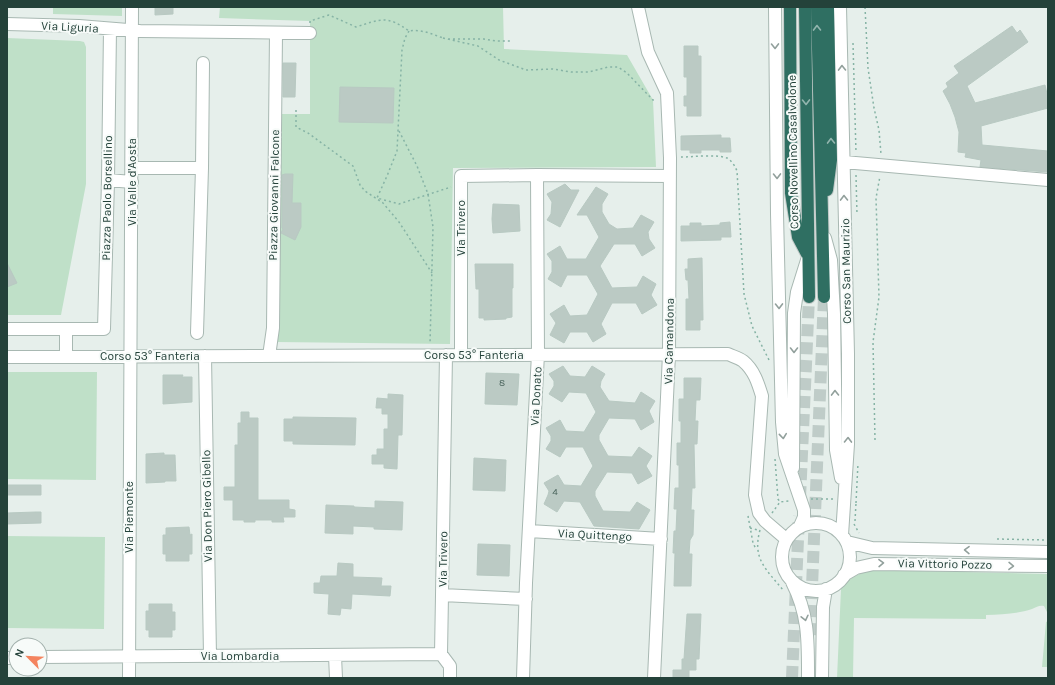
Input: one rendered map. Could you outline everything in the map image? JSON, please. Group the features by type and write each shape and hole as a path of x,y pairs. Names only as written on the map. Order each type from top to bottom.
{"highway":[{"path":"790,7 791,193 798,237 808,257"},
{"name":"Corso Novellino Casalvolone","path":"805,7 809,297"},
{"path":"817,7 824,297"},
{"path":"822,221 831,160 828,7"}],"street":[{"name":"Via Valle d'Aosta","path":"130,356 132,7"},
{"path":"775,7 777,214 782,422 785,454 804,510 804,518 800,526"},
{"name":"Corso San Maurizio","path":"840,7 848,354 848,444 844,538"},
{"name":"Via Camandona","path":"638,8 648,52 667,94 670,158 669,354 654,678"},
{"name":"Via Liguria","path":"7,24 79,26 132,30"},
{"name":"Piazza Paolo Borsellino","path":"7,329 104,329 110,29"},
{"path":"132,30 310,33"},
{"name":"Piazza Giovanni Falcone","path":"269,356 273,328 276,33"},
{"path":"197,333 202,168 203,63"},
{"path":"844,162 1048,180"},
{"path":"132,168 202,168"},
{"path":"537,175 670,176"},
{"name":"Via Trivero","path":"461,355 461,176 537,175"},
{"name":"Via Donato","path":"523,678 538,354 537,175"},
{"path":"108,180 132,182"},
{"path":"822,221 831,260 834,314 836,450 845,501"},
{"path":"793,478 794,313 797,292 808,257"},
{"path":"66,329 66,357"},
{"name":"Corso 53° Fanteria","path":"7,357 728,354 742,361 751,370 758,382 762,396 755,495 759,513 765,521 786,539"},
{"name":"Via Trivero","path":"442,595 446,355"},
{"name":"Via Piemonte","path":"129,678 130,356"},
{"name":"Via Don Piero Gibello","path":"205,356 210,656"},
{"path":"792,582 799,587 808,590 826,590 839,582 844,575 848,568 850,559 849,550 844,538 831,526 818,522 800,526 786,539 781,557 784,570 799,595 806,622 808,638 808,678"},
{"name":"Via Quittengo","path":"529,531 661,539"},
{"name":"Via Vittorio Pozzo","path":"844,538 854,545 872,548 1048,552"},
{"name":"Via Vittorio Pozzo","path":"844,575 856,568 874,564 1048,566"},
{"path":"822,678 823,607 826,590"},
{"path":"450,678 450,666 441,654 442,595 526,599"},
{"name":"Via Lombardia","path":"48,658 441,654"},
{"path":"334,656 336,678"}],"path":[{"path":"865,7 868,68 874,108 880,130 881,165 876,198 879,297 873,342 875,440"},
{"path":"310,33 310,21 329,15 356,27 377,20 387,19 399,24 409,31 415,30 430,33 443,38 478,46 499,60 526,70 554,69 571,72 589,72 608,67 618,67 627,73 653,100 667,94"},
{"path":"377,198 388,176 397,151 402,50 405,38 409,31"},
{"path":"443,38 512,41"},
{"path":"296,110 296,127 353,166 360,185 365,191 377,198 399,204 451,187 461,187"},
{"path":"399,131 414,160 428,194 433,227 430,355"},
{"path":"670,158 720,157 728,159 735,165 737,171 744,294 752,326 770,362"},
{"path":"377,198 399,222 432,273"},
{"path":"774,453 778,499 780,502"},
{"path":"747,510 753,544 757,550"},
{"path":"750,528 760,530"}],"green space":[{"path":"53,7 122,7 122,16 53,14"},
{"path":"220,7 503,7 504,49 627,55 653,100 656,167 453,168 450,344 276,342 279,114 310,114 310,21 219,18"},
{"path":"7,38 80,41 84,42 86,47 86,184 61,315 7,315"},
{"path":"7,372 97,372 96,480 7,479"},
{"path":"7,536 105,537 104,629 7,628"},
{"path":"877,570 1048,574 1048,614 1044,606 1038,606 1021,612 986,615 986,619 854,618 853,678 837,678 841,589 856,575"},
{"path":"1048,621 1048,667 1042,667 1046,622"}],"building":[{"path":"155,7 173,7 173,14 155,15"},
{"path":"1012,26 1017,33 1020,30 1028,42 967,86 975,103 1045,85 1048,94 1048,108 981,126 982,145 1048,151 1048,172 980,167 981,160 965,157 966,153 958,152 959,132 950,104 943,91 948,87 946,83 959,73 954,66"},
{"path":"684,46 698,46 698,56 701,56 701,116 687,116 687,106 684,106 684,96 687,96 687,77 684,77"},
{"path":"283,63 296,63 295,97 283,97"},
{"path":"340,87 394,88 393,123 339,122"},
{"path":"721,135 721,138 730,138 731,152 720,152 720,150 701,150 701,153 690,153 690,150 681,150 681,136"},
{"path":"293,174 292,203 301,203 301,227 295,240 281,233 283,229 282,175"},
{"path":"565,184 571,190 579,190 560,227 547,220 551,214 552,202 547,194"},
{"path":"596,187 608,194 602,204 602,212 609,224 617,229 633,228 641,215 654,222 648,232 649,239 655,248 642,256 635,244 614,244 600,266 612,288 637,287 643,276 656,284 651,295 657,305 642,314 636,303 612,303 601,324 606,334 593,342 587,332 570,332 564,343 550,335 556,323 550,314 564,305 570,316 587,315 598,294 587,275 567,275 561,287 548,279 552,272 552,261 547,254 560,246 567,259 586,259 599,237 587,215 577,215"},
{"path":"493,204 519,205 520,231 493,233"},
{"path":"730,222 731,237 721,237 721,240 681,241 681,226 690,226 690,223 701,223 701,226 720,225 720,223"},
{"path":"702,258 703,320 700,320 700,330 686,330 686,299 689,299 688,280 686,280 685,269 688,269 688,259"},
{"path":"7,263 17,283 7,287"},
{"path":"475,264 513,264 512,317 506,319 484,320 484,318 479,318 479,289 476,289"},
{"path":"563,366 570,376 585,377 592,366 605,374 601,381 600,387 609,401 635,403 641,392 655,401 649,411 654,422 641,430 635,419 609,418 599,435 599,440 608,456 632,457 639,447 652,456 646,466 652,476 638,484 632,473 607,472 595,491 595,496 603,511 630,512 637,502 650,510 639,529 594,526 580,502 564,501 557,512 544,504 549,491 544,483 558,475 564,485 581,486 593,466 583,447 566,447 560,457 546,449 551,441 551,436 546,428 560,420 566,431 584,432 596,412 586,393 569,392 562,402 549,394 554,386 554,381 549,374"},
{"path":"486,373 519,374 517,405 485,404"},
{"path":"163,375 183,375 182,377 192,377 192,402 163,404"},
{"path":"684,378 701,378 700,400 696,400 695,421 698,421 697,444 694,444 695,488 692,488 691,510 694,510 693,535 690,540 689,554 692,554 691,586 674,586 675,553 673,553 677,509 674,509 675,488 679,488 677,443 681,443 679,399 684,399"},
{"path":"388,394 403,395 402,435 398,435 397,469 384,468 384,464 372,464 372,455 377,455 377,449 384,449 384,429 388,429 388,414 382,414 382,408 376,408 377,398 388,399"},
{"path":"241,412 249,412 249,418 258,418 258,500 289,500 289,509 295,510 295,517 283,517 284,522 255,520 255,522 244,522 244,520 233,520 233,500 224,500 224,487 235,487 235,445 238,445 238,423 241,423"},
{"path":"293,417 356,418 355,445 293,444 293,441 284,441 284,419 293,419"},
{"path":"164,453 164,455 175,455 176,481 146,483 146,454"},
{"path":"474,458 506,460 505,491 473,490"},
{"path":"7,485 41,485 41,495 7,495"},
{"path":"375,501 403,502 402,530 374,529 374,527 353,526 353,534 325,533 326,505 375,508"},
{"path":"41,512 41,523 7,524 7,513"},
{"path":"189,527 190,535 192,534 192,554 189,554 189,561 166,561 166,554 163,554 163,535 166,535 166,528"},
{"path":"478,544 510,545 509,576 477,575"},
{"path":"338,563 353,564 353,577 382,578 381,586 391,586 390,596 352,594 351,609 341,608 340,615 328,614 329,594 314,593 314,583 320,583 321,576 337,576"},
{"path":"149,604 172,604 172,612 175,612 175,630 172,630 172,637 149,637 149,630 146,630 146,611 149,611"},
{"path":"687,614 701,614 699,659 696,659 696,670 689,670 689,678 673,678 673,670 682,670"}],"tunnel":[{"path":"800,498 809,297"},
{"path":"810,635 824,297"},
{"path":"792,678 799,516"}]}
